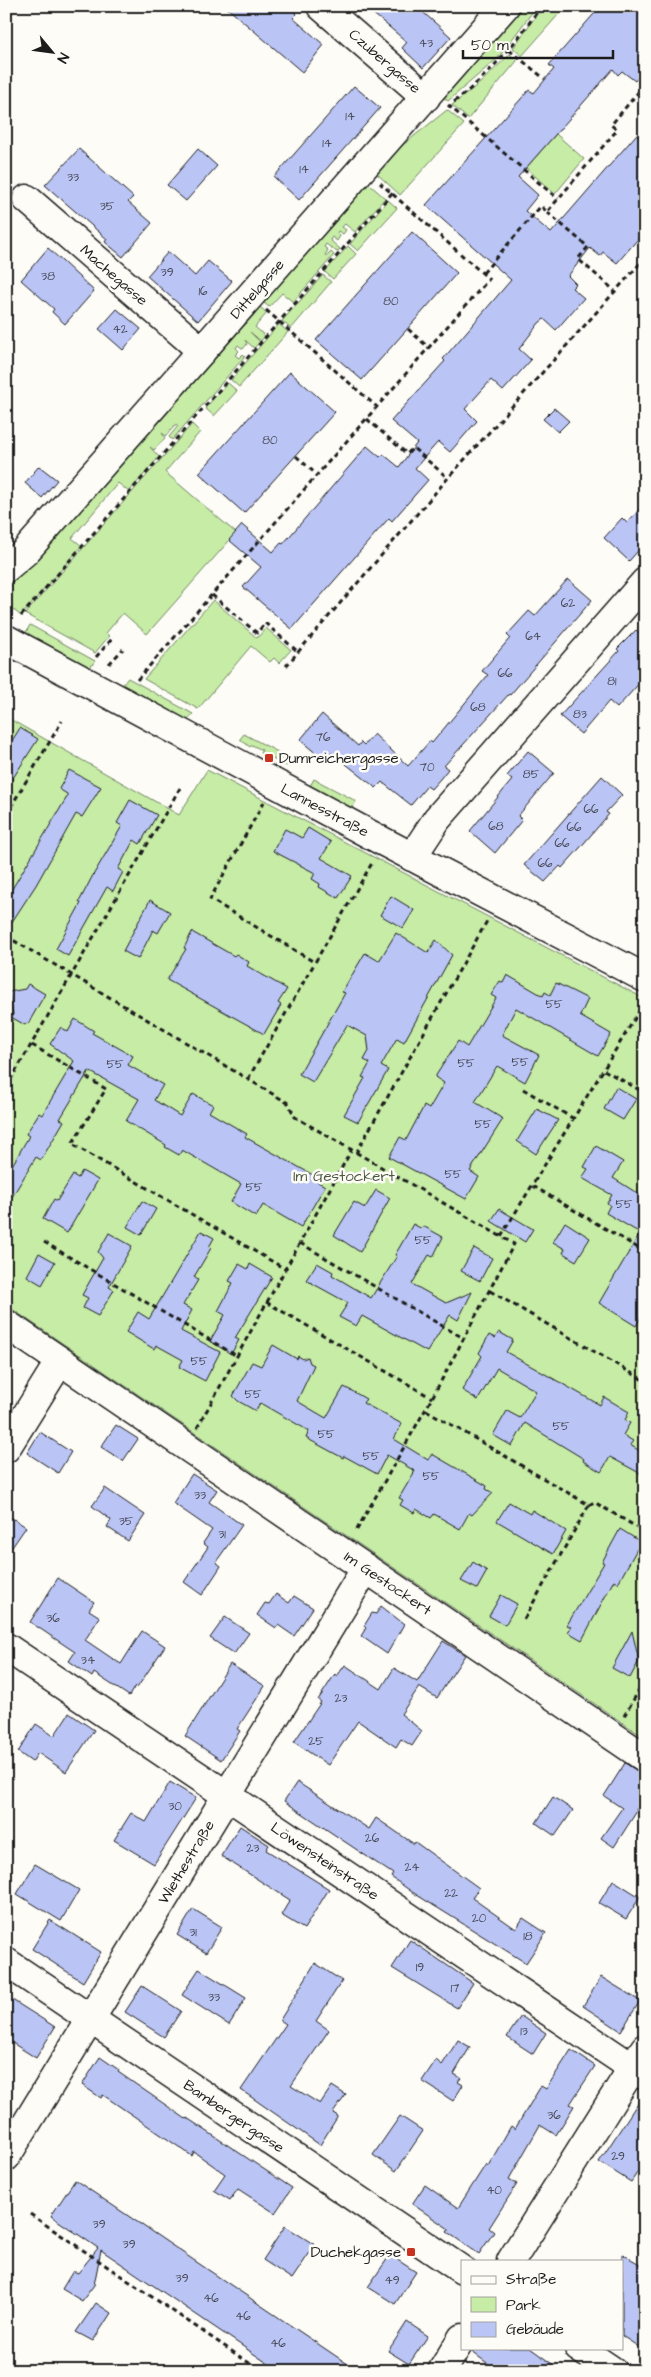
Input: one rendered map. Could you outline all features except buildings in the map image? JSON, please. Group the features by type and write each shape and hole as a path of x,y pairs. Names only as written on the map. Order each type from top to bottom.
{"street":[{"name":"Czubergasse","path":"321,6 428,94"},
{"name":"Dittelgasse","path":"6,568 25,552 505,6"},
{"name":"Machegasse","path":"27,199 202,351"},
{"path":"412,857 438,819 645,582"},
{"name":"Lannesstraße","path":"6,639 412,857 645,978"},
{"name":"Im Gestockert","path":"6,1324 645,1758"},
{"path":"6,1448 60,1361"},
{"name":"Wiethestraße","path":"6,2156 366,1568"},
{"name":"Löwensteinstraße","path":"6,1646 226,1795 641,2064"},
{"name":"Bambergergasse","path":"6,1962 461,2269"},
{"path":"512,2260 641,2064"},
{"path":"442,2371 461,2340"},
{"path":"582,2350 613,2371"}],"path":[{"path":"509,50 545,79"},
{"path":"547,212 617,130 611,125 645,84"},
{"path":"428,94 558,199"},
{"path":"137,680 489,279 363,168"},
{"path":"22,616 392,193"},
{"path":"483,274 541,206 588,247 578,259 615,291"},
{"path":"286,666 448,478 645,258"},
{"path":"250,296 377,407"},
{"path":"408,329 429,348"},
{"path":"367,419 407,454 413,448 448,478"},
{"path":"296,456 317,475"},
{"path":"212,595 257,633 265,623 297,651"},
{"path":"96,657 112,639"},
{"path":"109,664 123,649"},
{"path":"6,816 62,721"},
{"path":"274,783 210,899 314,962"},
{"path":"6,1088 180,788"},
{"path":"248,1079 384,842"},
{"path":"356,1153 498,901"},
{"path":"6,936 288,1103 295,1117 351,1151 514,1244 426,1410 344,1553"},
{"path":"502,1236 645,1002"},
{"path":"32,1045 106,1089 72,1144 285,1269"},
{"path":"604,1070 645,1093"},
{"path":"523,1089 574,1119"},
{"path":"186,1448 351,1151"},
{"path":"533,1186 645,1252"},
{"path":"44,1242 237,1356"},
{"path":"300,1242 464,1339"},
{"path":"490,1291 645,1381"},
{"path":"266,1302 432,1398"},
{"path":"426,1410 589,1505"},
{"path":"524,1619 589,1505 594,1502 645,1532"},
{"path":"612,1736 645,1680"},
{"path":"30,2214 262,2371"}],"green space":[{"path":"514,6 537,6 498,58 448,101 438,93"},
{"path":"543,6 566,6 522,56 513,48"},
{"path":"510,54 517,61 468,119 452,105 480,83"},
{"path":"447,110 464,124 400,195 375,172 399,148"},
{"path":"556,134 584,159 555,194 526,168"},
{"path":"363,179 385,198 355,232 345,224 342,227 346,230 343,234 338,231 337,233 340,236 337,241 332,237 330,240 340,249 337,252 326,244 324,247 328,250 325,255 327,256 331,252 334,255 293,302 282,293 269,307 258,298"},
{"path":"388,200 397,208 358,251 350,244"},
{"path":"348,246 356,254 333,279 325,272"},
{"path":"323,275 331,282 291,329 282,321"},
{"path":"253,301 267,313 255,327 265,336 261,341 250,332 260,342 254,348 245,340 247,344 243,349 238,345 236,348 239,351 235,355 239,358 243,354 245,356 172,440 169,437 178,426 176,424 166,436 162,433 165,438 154,450 150,447 159,457 129,492 118,483 72,538 82,546 21,616 10,607 7,582"},
{"path":"279,324 288,332 239,387 231,380"},
{"path":"228,383 237,391 214,416 205,408"},
{"path":"192,424 200,432 165,472 236,533 147,634 123,613 106,633 109,636 95,653 25,614"},
{"path":"213,600 257,638 266,628 291,650 279,663 274,658 270,662 251,646 198,709 144,679"},
{"path":"30,625 95,661 89,669 25,634"},
{"path":"128,678 193,714 187,721 121,686"},
{"name":"Im Gestockert","path":"6,717 179,815 207,770 645,999 645,1738 6,1305"},
{"path":"244,734 291,759 287,766 260,753 262,750 252,745 250,747 240,739"},
{"path":"314,779 356,801 351,810 309,788"}],"place":[{"name":"Dumreichergasse","path":"269,758"},
{"name":"Duchekgasse","path":"411,2252"}]}
